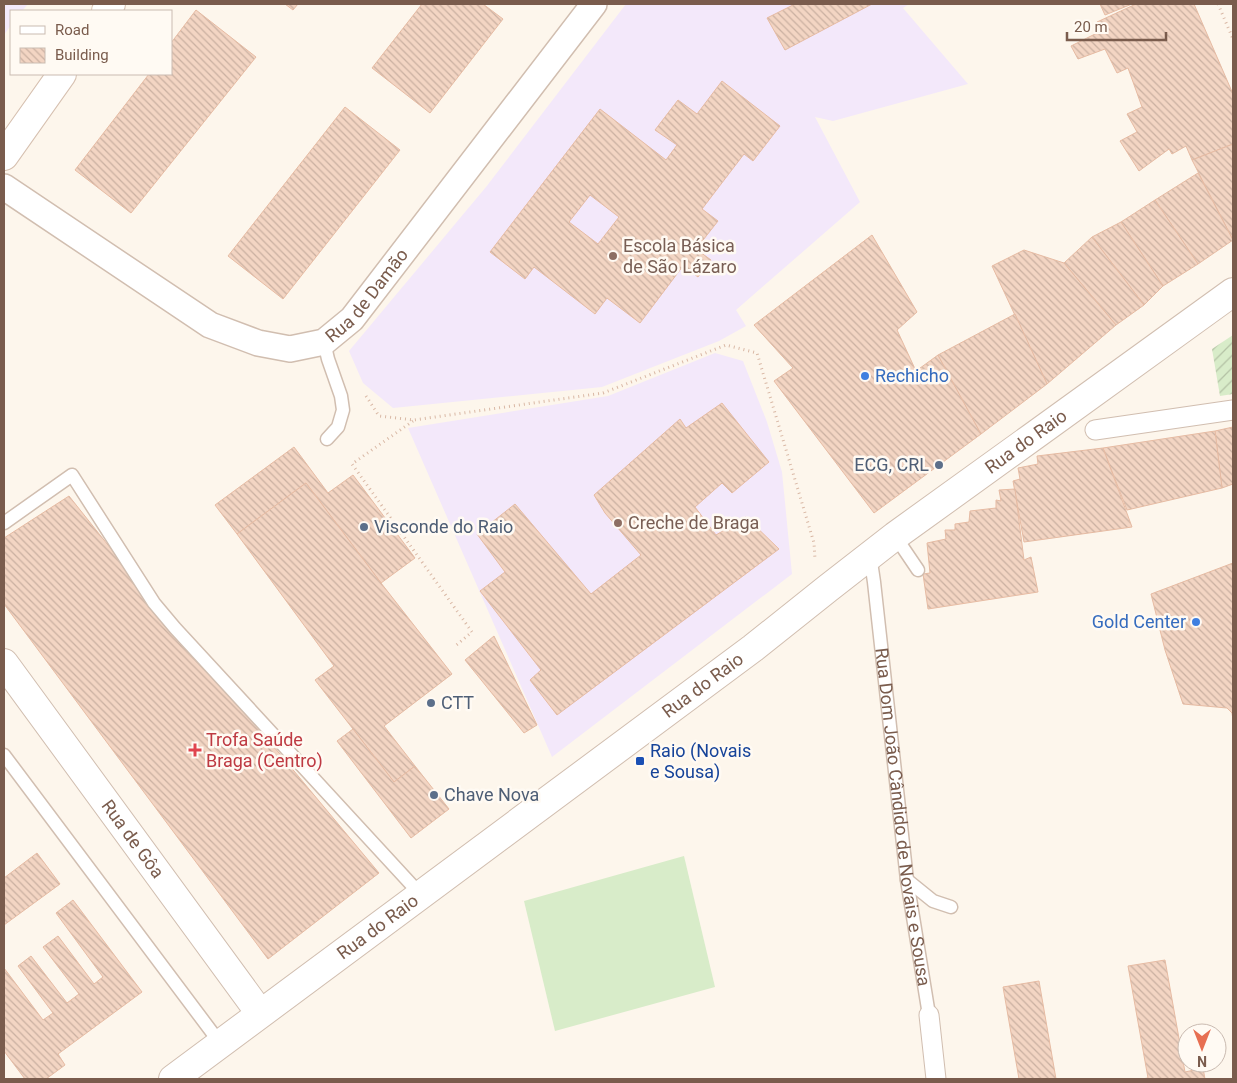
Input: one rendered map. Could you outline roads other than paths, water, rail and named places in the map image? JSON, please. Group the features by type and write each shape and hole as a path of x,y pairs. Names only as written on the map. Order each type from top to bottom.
{"street":[{"name":"Rua de Damão","path":"4,186 210,325 258,343 290,350 324,342 352,319 594,4"},
{"path":"4,156 61,75"},
{"name":"Rua do Raio","path":"172,1079 753,648 895,536 1233,292"},
{"path":"1094,430 1233,410"},
{"name":"Rua de Gôa","path":"4,664 260,1013"},
{"name":"Rua Dom João Cândido de Novais e Sousa","path":"929,1015 936,1079"}],"lane":[{"path":"324,342 341,396 343,410 338,427 327,439"},
{"path":"4,523 72,475 154,603 421,895"},
{"path":"895,536 918,570"},
{"name":"Rua Dom João Cândido de Novais e Sousa","path":"870,555 907,880 929,1015"},
{"path":"4,755 220,1043"},
{"path":"907,880 933,901 951,907"}],"place":[{"name":"Escola Básica de São Lázaro","path":"613,256"},
{"name":"Rechicho","path":"865,376"},
{"name":"ECG, CRL","path":"939,465"},
{"name":"Creche de Braga","path":"618,523"},
{"name":"Visconde do Raio","path":"364,527"},
{"name":"Gold Center","path":"1196,622"},
{"name":"CTT","path":"431,703"},
{"name":"Trofa Saúde Braga (Centro)","path":"195,750"},
{"name":"Raio (Novais e Sousa)","path":"640,761"},
{"name":"Chave Nova","path":"434,795"}]}
